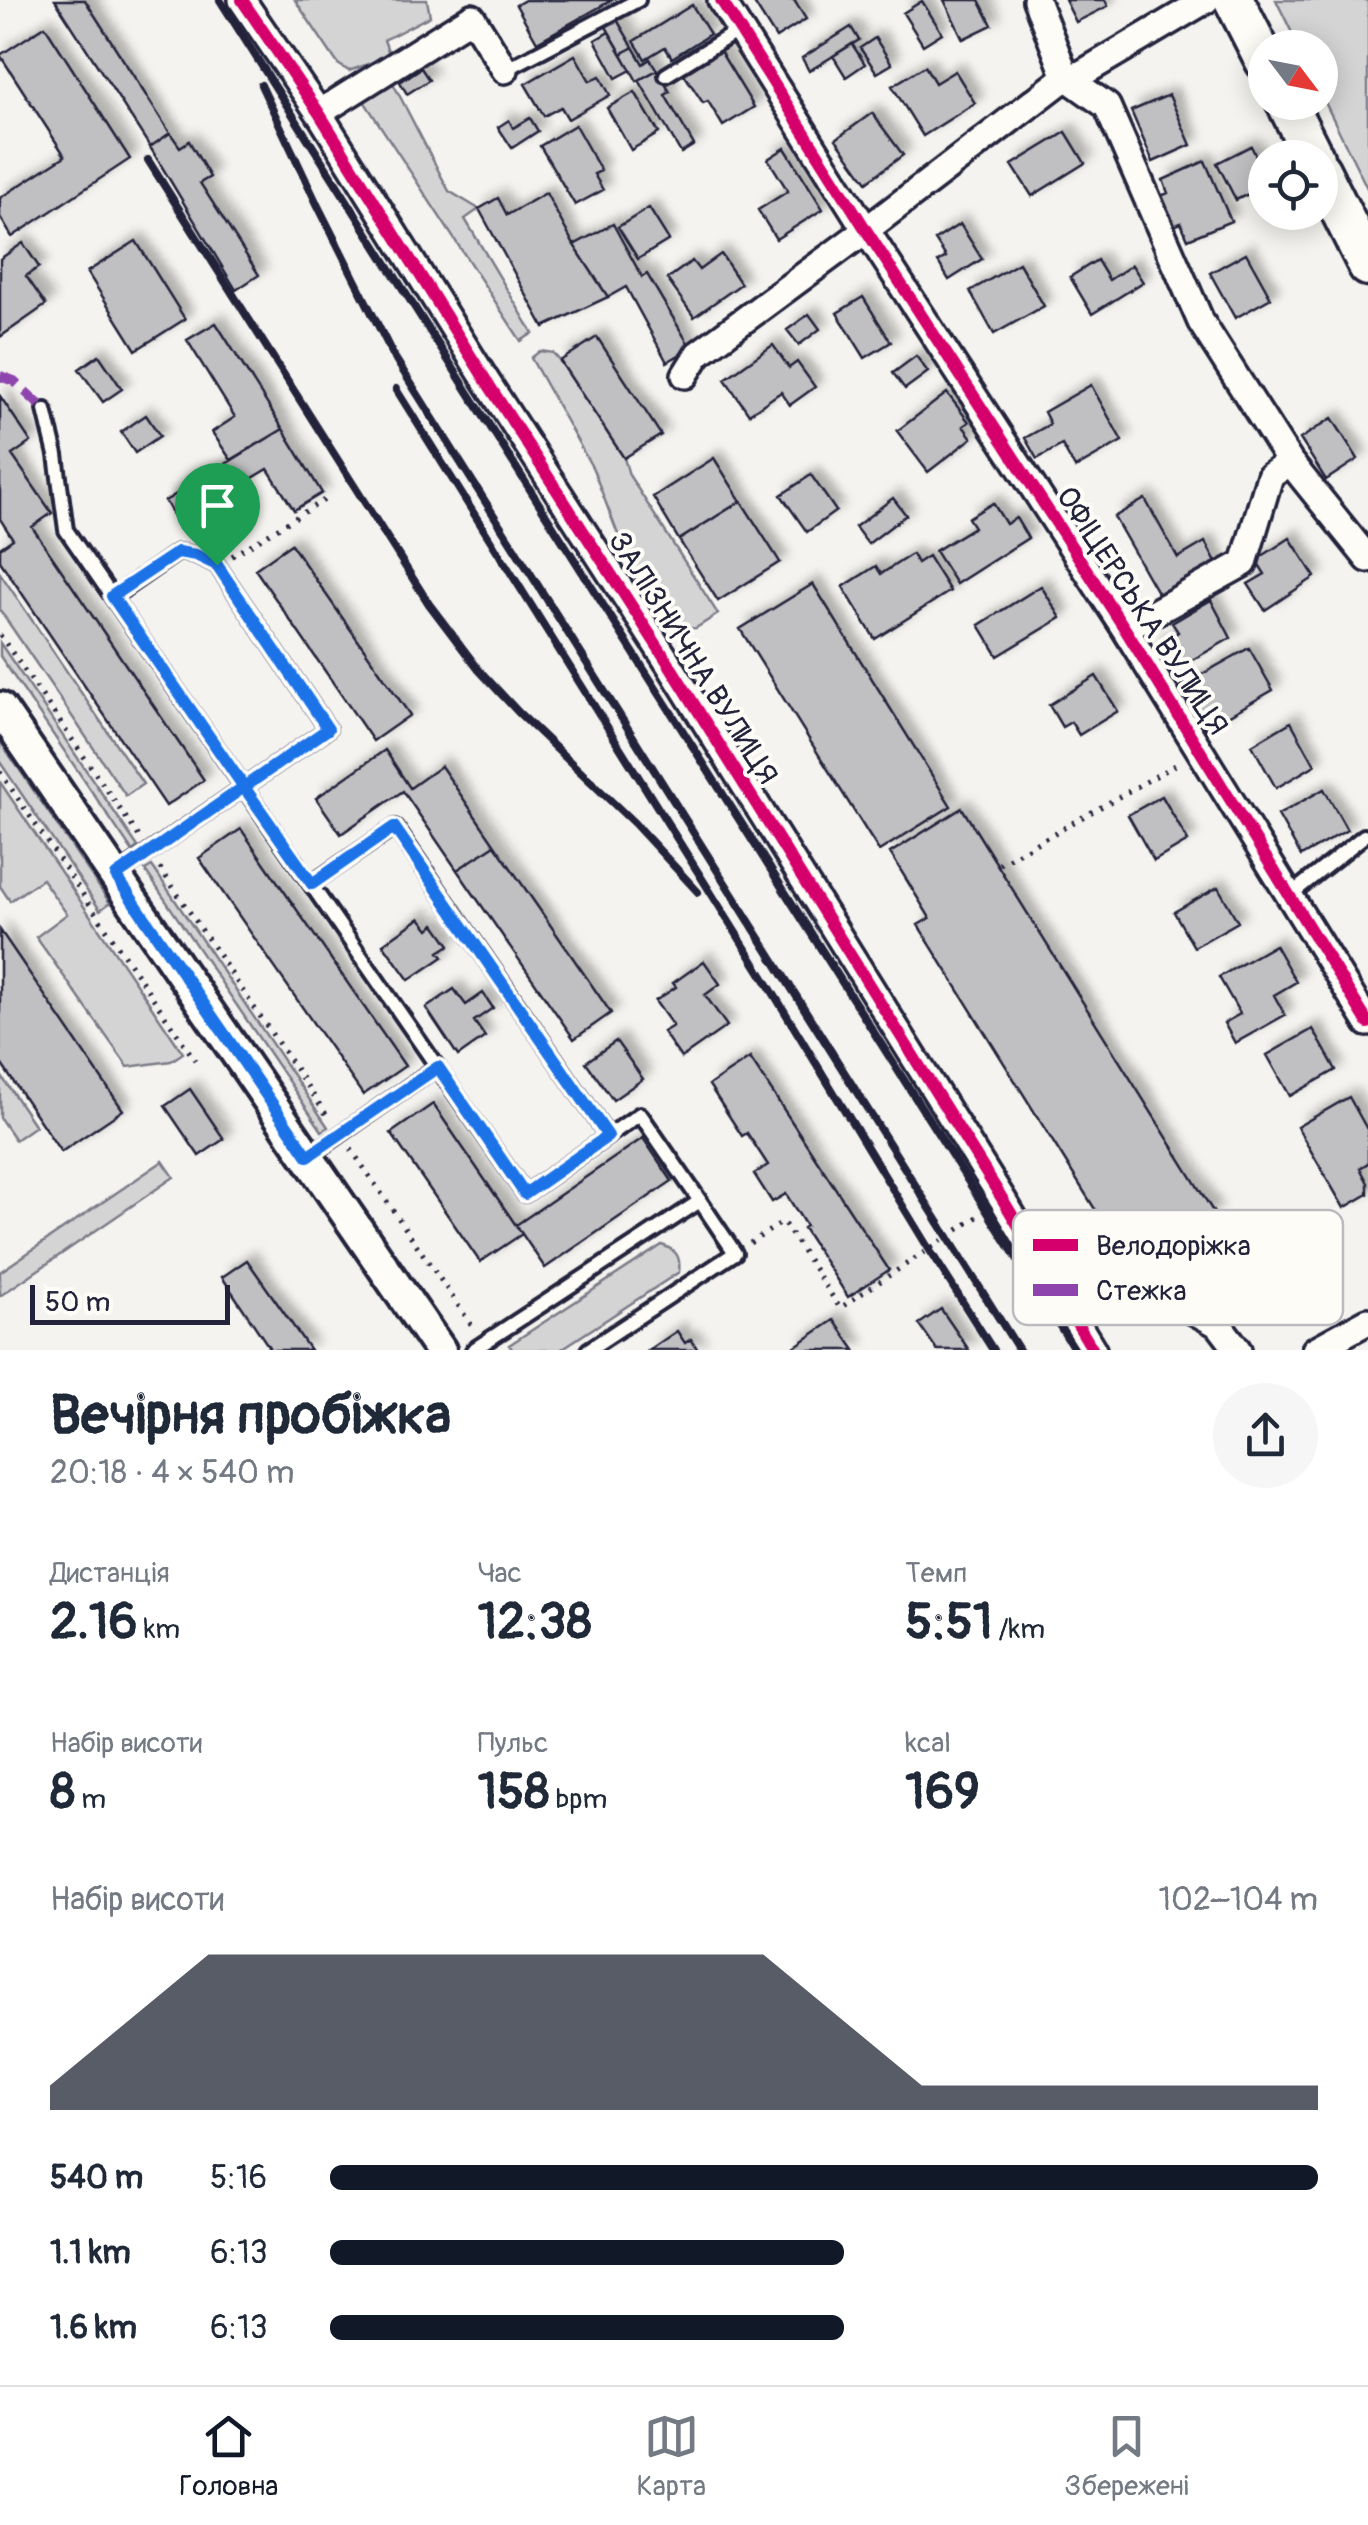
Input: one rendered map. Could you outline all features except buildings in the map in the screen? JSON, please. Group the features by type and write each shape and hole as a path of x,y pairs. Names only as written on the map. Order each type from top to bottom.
{"main road":[{"path":"1234,0 1249,30"},
{"path":"1338,206 1368,266"}],"street":[{"name":"ЗАЛІЗНИЧНА ВУЛИЦЯ","path":"242,0 319,113 484,380 669,664 1013,1217"},
{"name":"ОФІЦЕРСЬКА ВУЛИЦЯ","path":"721,0 1125,629 1368,1023"},
{"path":"1036,0 1066,78 1107,106 1201,322 1290,462 1368,558"},
{"path":"685,375 698,354 1066,78 1080,74 1206,0"},
{"path":"319,113 472,18 505,70"},
{"name":"ОФІЦЕРСЬКА ВУЛИЦЯ","path":"1125,629 1244,563 1270,476 1290,462"},
{"path":"0,708 440,1350"},
{"path":"1315,1350 1368,1321"},
{"name":"ЗАЛІЗНИЧНА ВУЛИЦЯ","path":"1078,1325 1093,1350"},
{"path":"1219,1325 1238,1350"}],"lane":[{"path":"505,70 638,0"},
{"path":"666,75 739,30"},
{"path":"45,410 56,455 66,530 525,1194 640,1114 735,1253 588,1350"},
{"path":"112,596 178,552 217,565 328,729 116,876"},
{"path":"312,884 394,827 608,1136"},
{"path":"1290,895 1364,836"},
{"path":"308,1156 438,1067"},
{"path":"474,1350 700,1201"}],"path":[{"path":"217,565 326,498"},
{"path":"0,634 478,1334"},
{"path":"999,864 1201,750"},
{"path":"0,772 195,1060"},
{"path":"735,1253 783,1222 840,1308 1003,1200"}],"shaded area":[{"path":"295,0 427,0 430,16 384,40 390,56 349,71 338,64"},
{"path":"1276,0 1368,0 1368,190 1334,120 1338,120 1338,30 1291,30"},
{"path":"393,83 449,191 479,209 465,219 533,333 521,341 364,101"},
{"path":"540,351 553,353 560,361 718,614 696,628 654,629 593,469 531,358"},
{"path":"0,573 143,784 126,796 0,610"},
{"path":"0,643 138,847 132,851 0,656"},
{"path":"0,741 110,903 100,910 0,762"},
{"path":"0,782 183,1053 171,1061 128,1067 36,937 67,914 42,879 10,901 0,886"},
{"path":"152,866 328,1127 322,1131 145,870"},
{"path":"0,1074 35,1126 15,1140 0,1118"},
{"path":"163,1161 174,1177 0,1296 0,1272"},
{"path":"662,1245 676,1254 679,1272 560,1350 513,1350 509,1345"}],"railway":[{"path":"220,0 1013,1252"},
{"path":"261,85 393,355 1019,1350"},
{"path":"148,160 429,604 479,670 519,713 634,823 698,892"},
{"path":"396,389 993,1350"},
{"path":"1059,1325 1075,1350"}],"marked path":[{"path":"0,376 14,381 45,410"}],"cycle path":[{"path":"242,0 319,113 669,664 1013,1217"},
{"path":"721,0 1125,629 1368,1023"},
{"path":"1078,1325 1093,1350"}],"route":[{"path":"217,565 178,552 112,596 244,787 116,876 308,1156 438,1067 525,1194 608,1136 394,827 312,884 244,787 328,729 217,565"}]}
